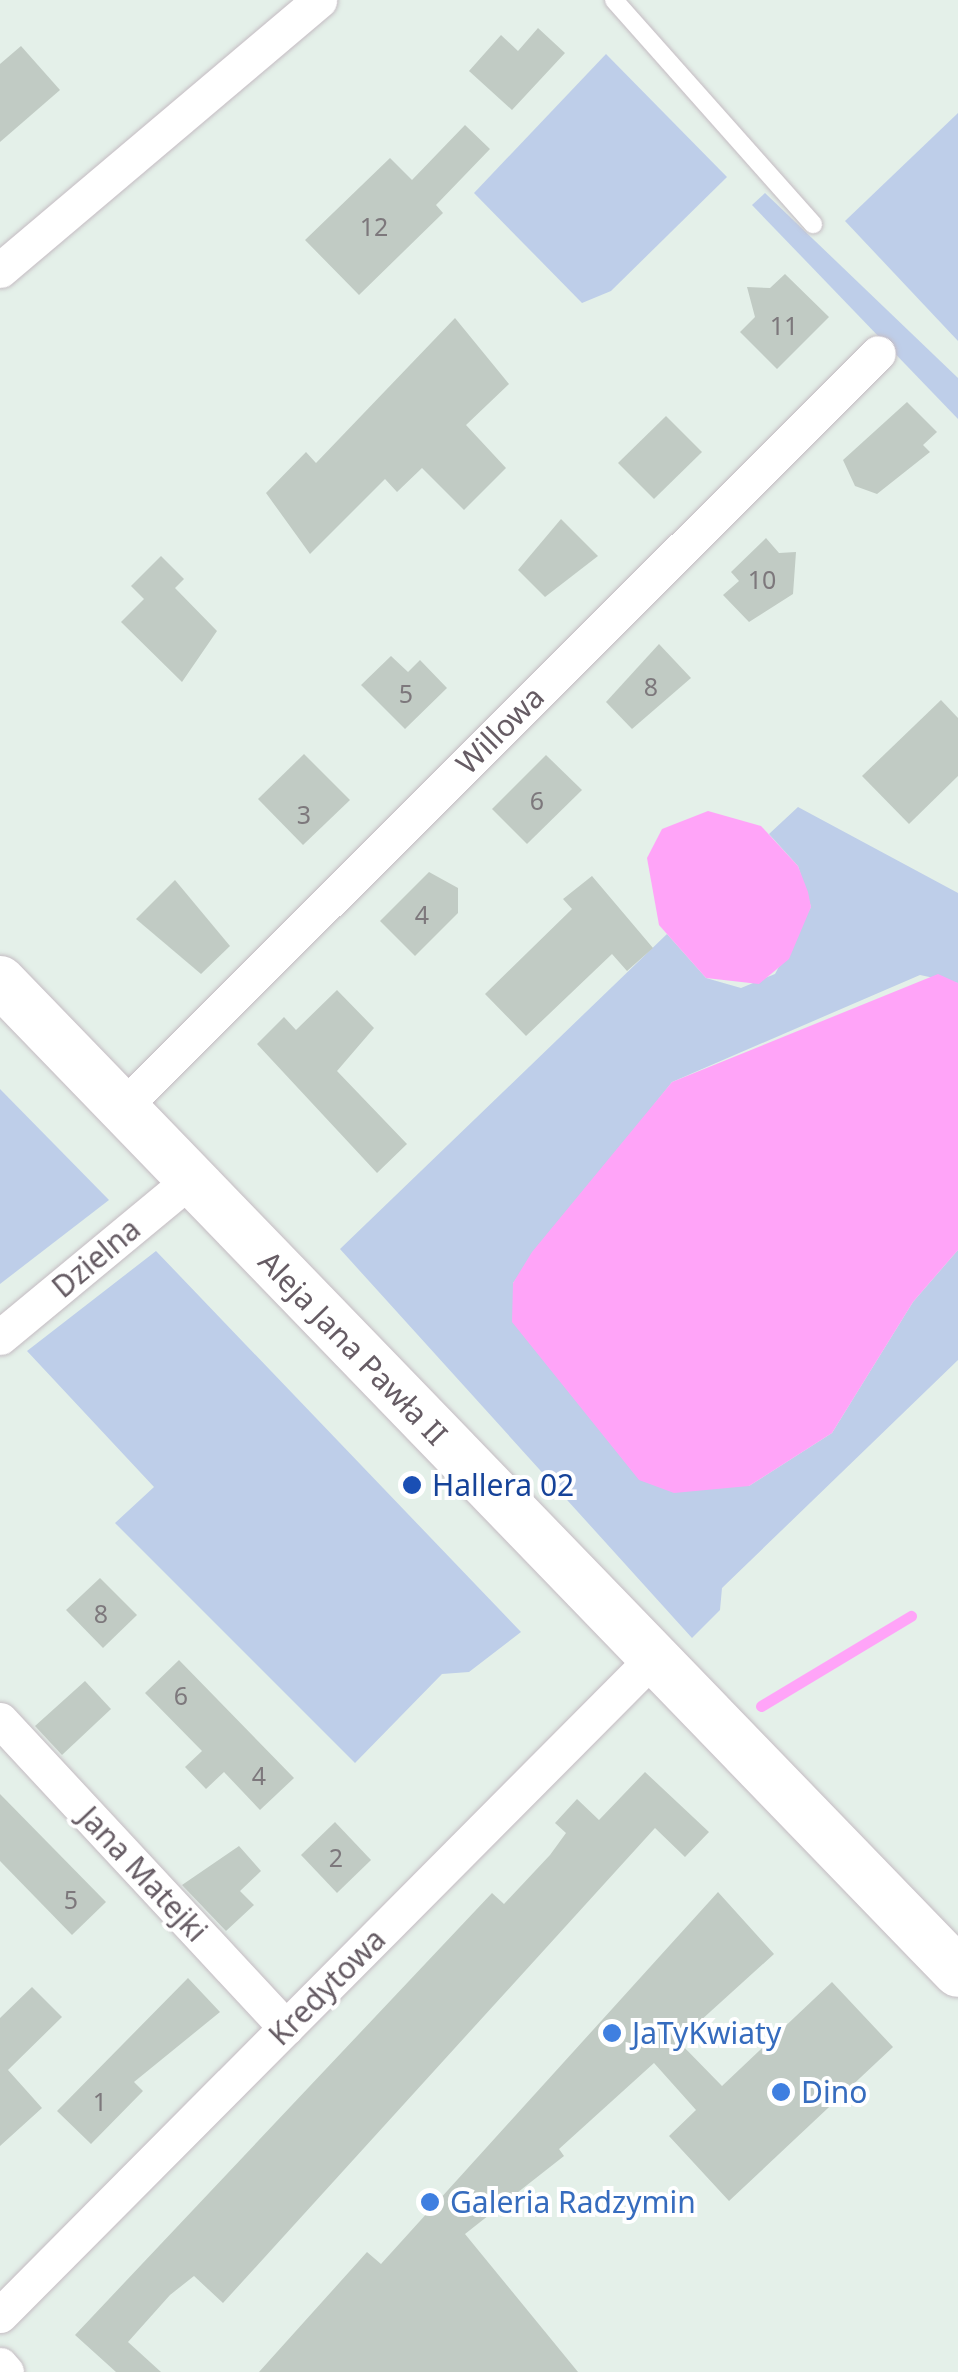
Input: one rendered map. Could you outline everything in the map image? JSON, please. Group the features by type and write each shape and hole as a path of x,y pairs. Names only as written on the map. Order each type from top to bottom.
{"street":[{"path":"0,270 319,0"},
{"name":"Willowa","path":"122,1108 878,352"},
{"name":"Aleja Jana Pawła II","path":"0,981 958,1972"},
{"name":"Dzielna","path":"0,1336 191,1178"},
{"name":"Kredytowa","path":"0,2315 653,1658"},
{"name":"Jana Matejki","path":"0,1720 286,2028"},
{"path":"0,2366 6,2372"}],"lane":[{"path":"614,0 812,224"}],"shaded area":[{"path":"606,54 727,177 611,291 582,303 474,193"},
{"path":"958,113 958,341 845,221"},
{"path":"765,193 958,378 958,419 752,205"},
{"path":"798,807 958,893 958,983 920,975 672,1082 513,1283 749,1486 832,1433 913,1302 958,1250 958,1360 722,1588 720,1610 692,1638 340,1249 667,934 706,978 741,988 775,974 811,907 798,866 769,834"},
{"path":"708,811 761,826 798,866 808,892 811,907 789,959 759,984 706,978 659,925 647,858 662,829"},
{"path":"938,974 958,983 958,1250 913,1302 832,1433 749,1486 674,1493 639,1480 512,1322 513,1283 532,1252 672,1082"},
{"path":"0,1089 109,1200 0,1284"},
{"path":"156,1251 521,1632 469,1672 442,1674 355,1763 115,1523 154,1487 27,1351"}],"building":[{"path":"538,28 565,53 512,110 469,71 501,35 518,51"},
{"path":"21,46 60,90 0,142 0,64"},
{"path":"465,125 490,149 436,205 443,213 359,295 305,240 390,158 412,180"},
{"path":"785,274 829,317 777,369 740,332 755,317 747,287 770,288"},
{"path":"455,318 509,384 466,425 506,468 464,510 422,468 397,492 385,479 310,554 266,493 306,452 316,463"},
{"path":"907,402 937,432 923,445 930,452 877,494 855,486 843,460"},
{"path":"666,416 702,452 654,499 618,463"},
{"path":"561,519 598,556 545,597 518,570"},
{"path":"766,538 779,553 796,552 793,594 749,622 723,595 739,581 731,572"},
{"path":"161,556 184,579 175,588 217,631 182,682 121,622 144,599 131,586"},
{"path":"659,644 691,678 632,729 606,702"},
{"path":"391,656 408,672 420,660 447,688 405,729 361,685"},
{"path":"941,700 958,718 958,776 909,824 862,776"},
{"path":"304,754 350,800 303,845 258,799"},
{"path":"546,755 582,790 527,844 492,809"},
{"path":"429,872 458,888 458,913 415,956 380,921"},
{"path":"592,876 653,948 627,971 612,954 526,1036 485,994 572,909 563,899"},
{"path":"175,880 230,946 201,974 136,919"},
{"path":"337,990 374,1028 337,1071 407,1144 377,1173 257,1044 284,1017 296,1030"},
{"path":"100,1578 137,1615 103,1648 66,1610"},
{"path":"179,1660 294,1778 260,1810 224,1772 206,1789 185,1767 202,1751 145,1693"},
{"path":"85,1681 111,1709 62,1755 35,1726"},
{"path":"645,1772 709,1832 685,1857 655,1828 223,2303 194,2276 170,2295 128,2342 161,2372 116,2372 75,2335 492,1893 504,1904 550,1855 566,1833 555,1823 577,1799 599,1820"},
{"path":"0,1794 106,1902 72,1935 0,1861"},
{"path":"335,1822 371,1860 337,1893 301,1855"},
{"path":"239,1846 261,1871 240,1891 254,1905 226,1931 182,1885"},
{"path":"718,1892 774,1954 678,2041 722,2086 832,1982 893,2047 729,2201 669,2136 696,2110 654,2063 559,2149 564,2156 465,2234 578,2372 259,2372 367,2252 381,2264"},
{"path":"188,1978 220,2012 134,2082 143,2091 91,2144 57,2111"},
{"path":"32,1987 62,2017 8,2070 42,2108 0,2146 0,2018"}],"waterway":[{"path":"761,1706 911,1616"}],"place":[{"name":"Hallera 02","path":"412,1485"},
{"name":"JaTyKwiaty","path":"612,2033"},
{"name":"Dino","path":"781,2092"},
{"name":"Galeria Radzymin","path":"430,2202"}]}
